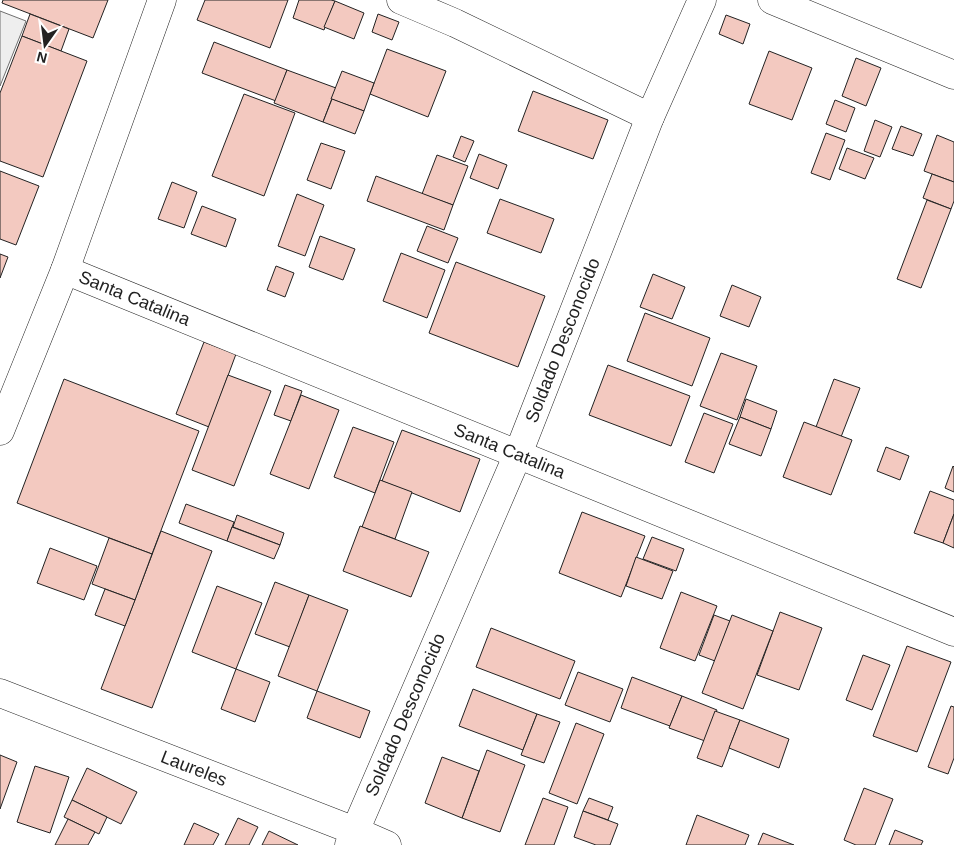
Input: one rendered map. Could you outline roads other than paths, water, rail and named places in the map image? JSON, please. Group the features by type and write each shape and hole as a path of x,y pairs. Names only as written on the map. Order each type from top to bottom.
{"street":[{"path":"0,431 65,270 162,0"},
{"path":"401,0 650,117"},
{"name":"Soldado Desconocido","path":"352,838 518,454 650,117 702,0"},
{"path":"772,0 954,75"},
{"name":"Santa Catalina","path":"65,270 954,632"},
{"name":"Laureles","path":"0,693 352,838 387,845"}]}
